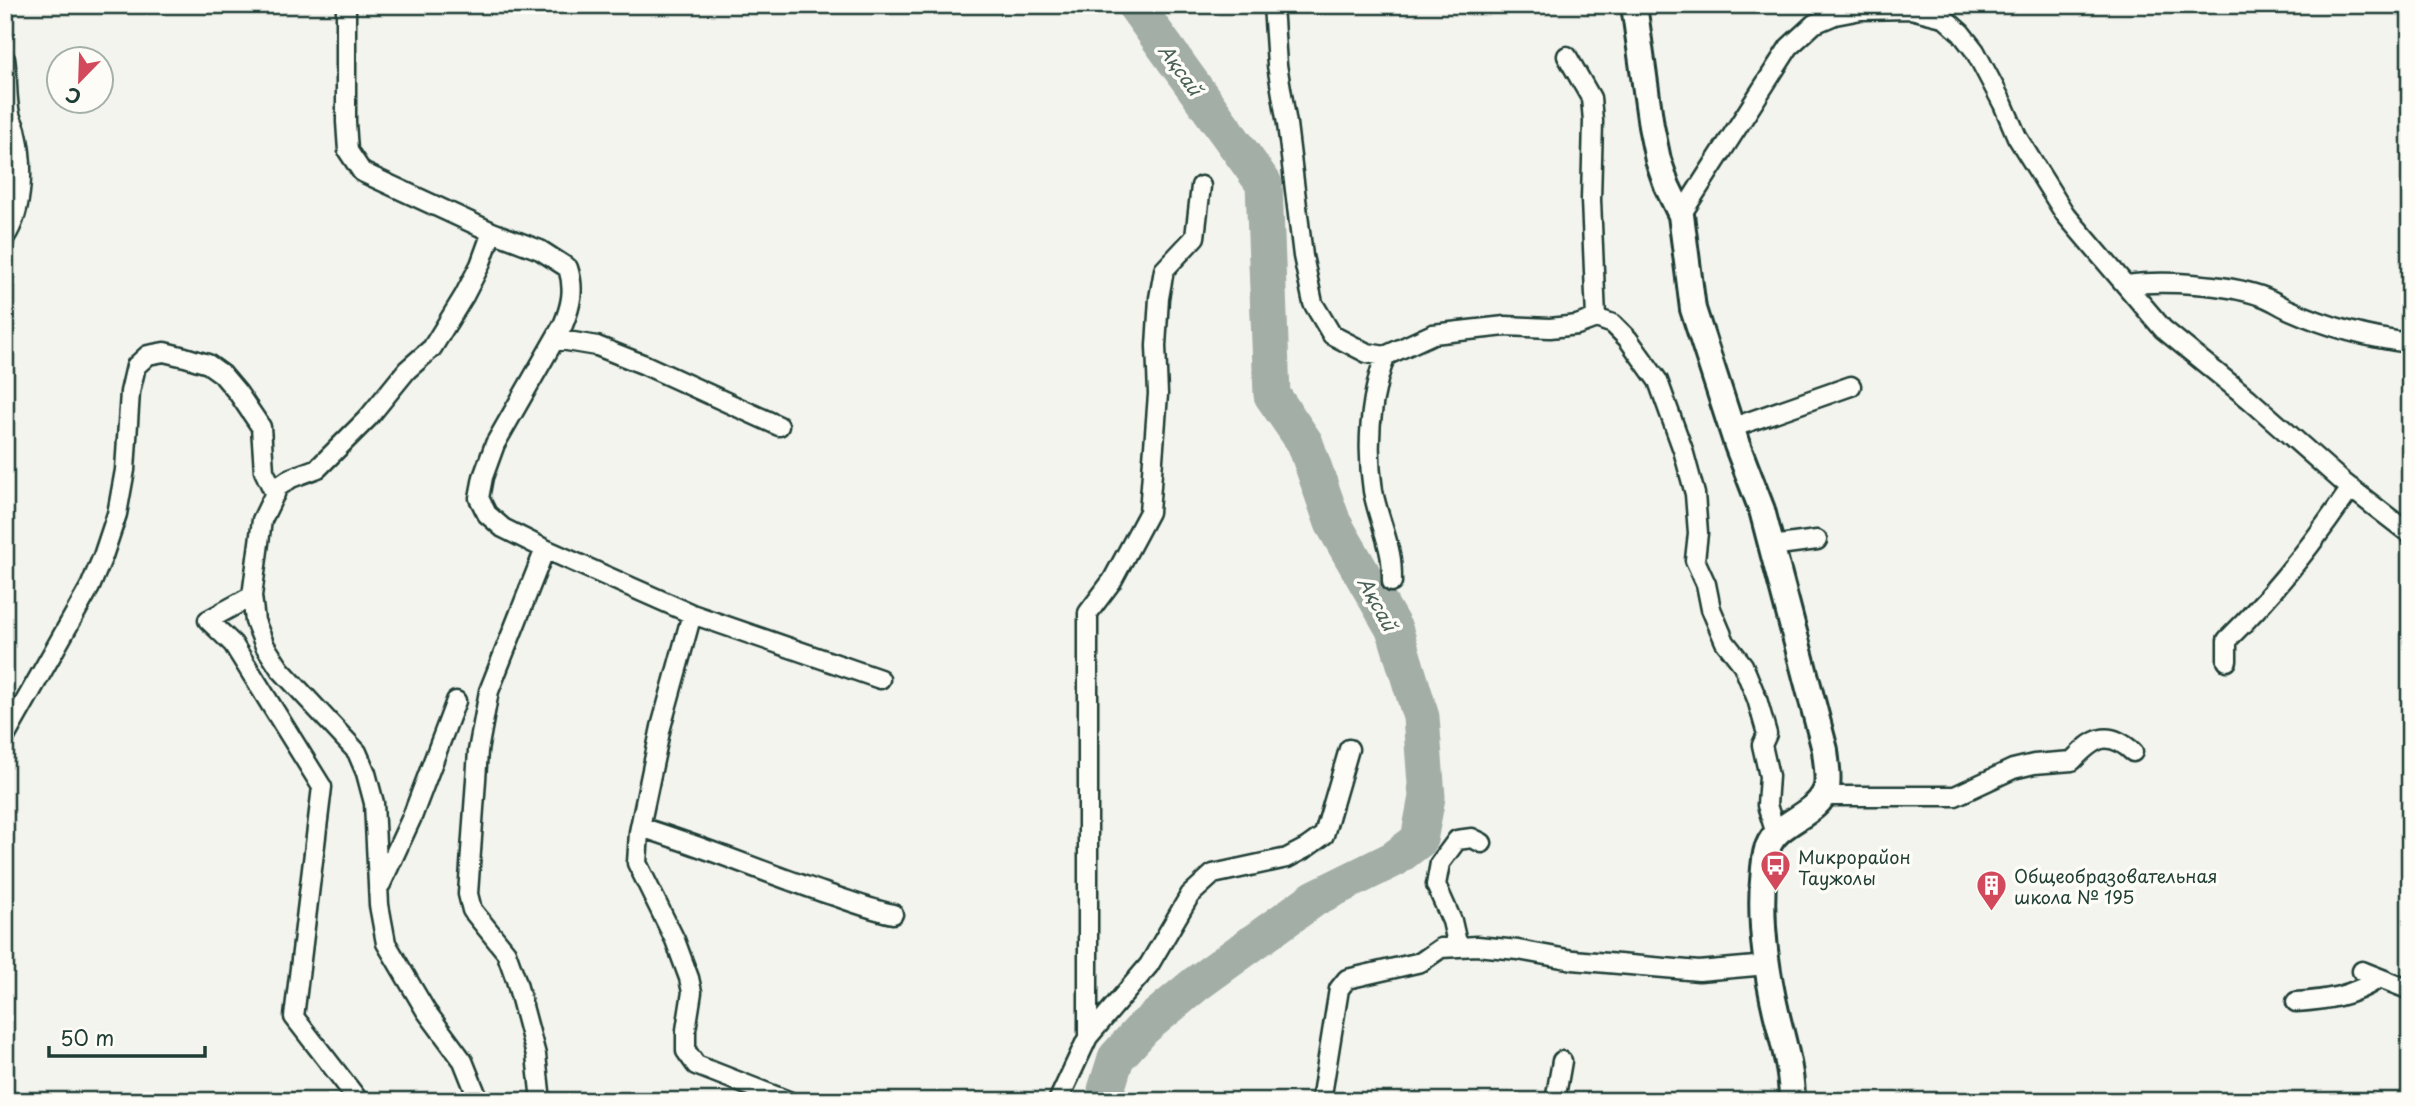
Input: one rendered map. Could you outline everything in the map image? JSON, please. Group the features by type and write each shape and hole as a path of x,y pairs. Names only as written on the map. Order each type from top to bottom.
{"street":[{"path":"346,5 348,151 362,172 492,232 540,250 568,268 573,283 569,310 555,339 495,444 483,477 479,498 487,514 503,528 545,549 692,614 880,679"},
{"path":"1273,5 1277,65 1303,256 1313,303 1332,335 1367,354 1385,356 1433,334 1505,326 1577,325 1596,318 1613,324 1643,358 1658,382 1683,450 1695,494 1698,533 1695,560 1706,584 1711,609 1726,642 1743,665 1753,688 1767,734 1762,746 1769,776 1767,806 1776,834"},
{"path":"1634,5 1658,160 1681,215 1693,309 1731,428 1762,510 1825,750 1827,785 1824,796 1776,834 1768,847 1764,871 1765,954 1792,1076 1792,1101"},
{"path":"1681,215 1789,47 1814,24 1835,15 1861,10 1911,9 1943,17 1961,33 1975,51 2034,168 2065,214 2163,329 2351,488 2410,534"},
{"path":"1567,56 1591,98 1591,200 1596,318"},
{"path":"5,59 10,114 19,145 19,197 8,230"},
{"path":"1088,1037 1088,614 1112,580 1149,512 1158,394 1156,346 1159,298 1164,270 1195,237 1201,186"},
{"path":"479,1101 463,1061 426,1011 386,943 379,905 374,803 357,752 280,669 265,646 255,621 251,596 262,520 278,487 291,478 318,468 368,418 407,370 432,348 464,296 480,265 492,232"},
{"path":"2127,285 2147,282 2239,290 2263,296 2339,328 2376,338 2410,343"},
{"path":"555,339 597,346 621,355 693,385 779,426"},
{"path":"5,737 90,587 103,556 117,514 125,470 130,392 136,366 148,355 164,352 185,356 208,364 222,374 261,427 264,471 275,494"},
{"path":"1385,356 1371,411 1370,456 1373,493 1391,556 1392,582"},
{"path":"1731,428 1851,386"},
{"path":"2227,661 2227,640 2311,543 2351,488"},
{"path":"1771,546 1817,540"},
{"path":"541,1101 537,1055 513,971 506,952 472,909 468,894 478,751 489,691 545,549"},
{"path":"251,596 208,620 233,644 322,787 295,1017 359,1101"},
{"path":"692,614 661,727 640,827 637,863 675,940 692,992 686,1030 686,1051 696,1065 788,1101"},
{"path":"379,887 412,817 456,701"},
{"path":"1824,796 1955,796 2013,769 2034,764 2072,761 2089,743 2106,737 2122,741 2133,752"},
{"path":"1058,1101 1088,1037 1149,965 1190,895 1213,874 1287,858 1324,835 1349,749"},
{"path":"640,827 726,856 784,880 893,914"},
{"path":"1458,947 1452,921 1436,885 1440,863 1457,840 1472,838 1482,843"},
{"path":"1321,1101 1339,989 1347,979 1421,961 1441,948 1477,946 1573,960 1699,971 1767,965"},
{"path":"2297,1002 2349,995 2370,975 2410,990"},
{"path":"1555,1101 1562,1061"}],"waterway":[{"name":"Ақсай","path":"1108,1101 1106,1090 1116,1058 1143,1028 1196,984 1315,898 1394,859 1419,840 1427,797 1421,717 1395,631 1333,523 1305,443 1272,395 1264,184 1135,5"}],"place":[{"name":"Микрорайон Таужолы","path":"1775,893"},
{"name":"Общеобразовательная школа № 195","path":"1991,912"}]}
